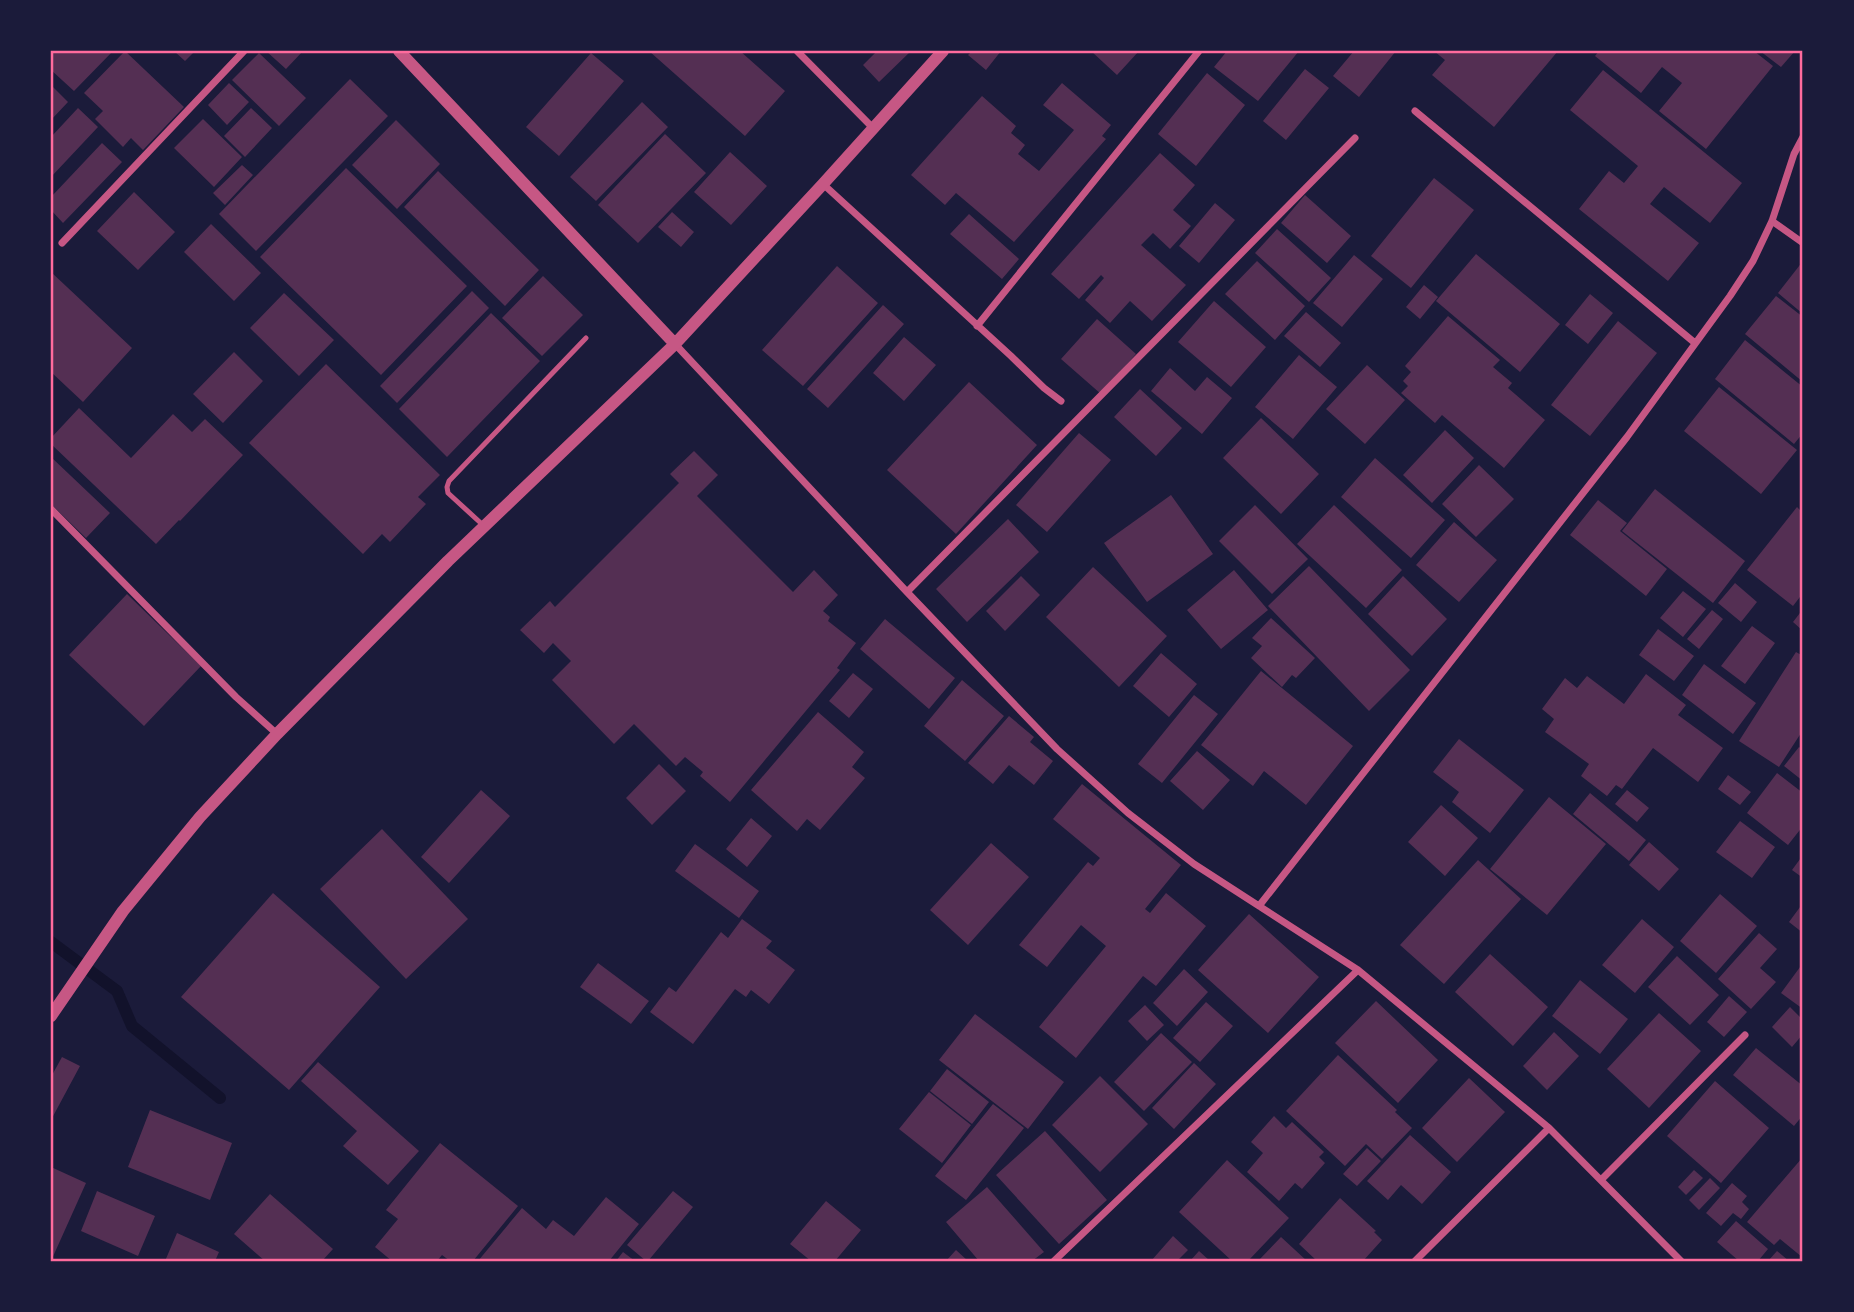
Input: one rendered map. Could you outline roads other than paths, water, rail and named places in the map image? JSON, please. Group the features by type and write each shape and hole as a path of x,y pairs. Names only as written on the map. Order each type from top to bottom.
{"street":[{"path":"62,243 244,51"},
{"path":"399,51 1057,749 1128,813 1195,864 1358,970 1549,1128 1681,1261"},
{"path":"797,51 872,127"},
{"path":"53,1012 123,911 200,817 277,734 484,527 675,344 943,51"},
{"path":"977,326 1199,51"},
{"path":"1415,111 1695,344"},
{"path":"1259,906 1619,448 1730,296 1753,261 1772,221 1794,153 1803,137"},
{"path":"907,592 1355,138"},
{"path":"823,184 1061,401"},
{"path":"1772,221 1803,243"},
{"path":"51,509 236,698 277,734"},
{"path":"1054,1261 1358,970"},
{"path":"1601,1180 1745,1035"},
{"path":"1415,1261 1549,1128"}],"lane":[{"path":"484,527 448,493 449,481 586,338"}],"waterway":[{"path":"51,942 117,991 132,1026 220,1098"}]}
